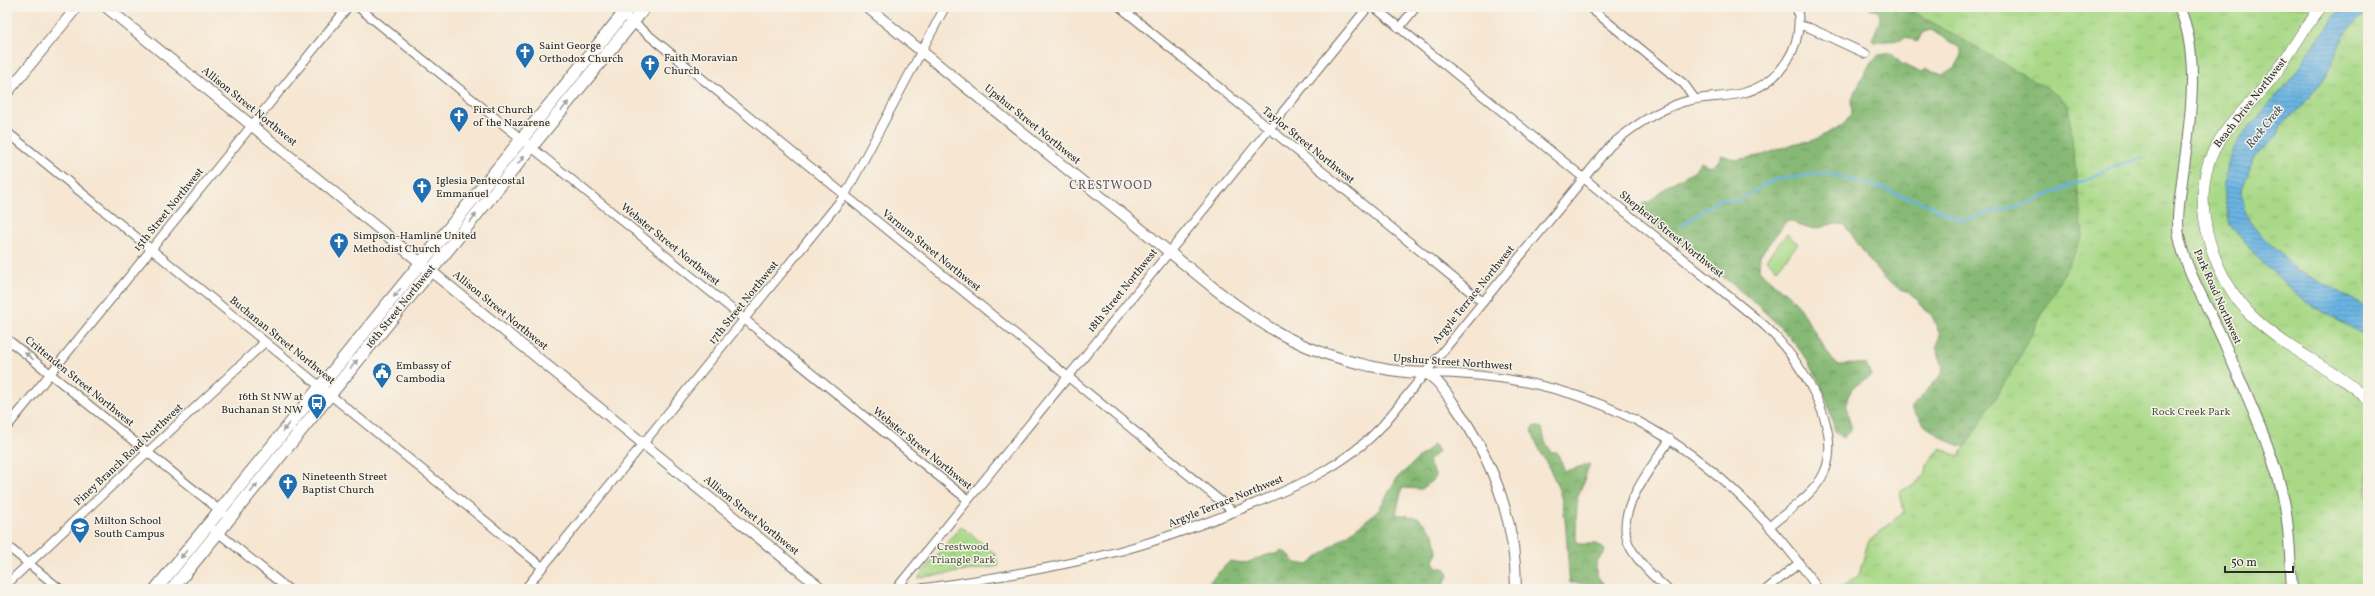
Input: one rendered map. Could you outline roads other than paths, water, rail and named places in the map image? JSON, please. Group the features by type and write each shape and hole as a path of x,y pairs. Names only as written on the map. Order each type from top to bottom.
{"main road":[{"name":"16th Street Northwest","path":"156,589 421,262 645,7"},
{"name":"Beach Drive Northwest","path":"2321,7 2278,70 2226,131 2214,150 2208,164 2205,180 2206,218 2211,245 2219,269 2230,290 2244,309 2267,329 2340,377 2368,400"},
{"name":"16th Street Northwest","path":"172,589 431,270 527,143 622,9"}],"street":[{"path":"7,93 77,7"},
{"name":"Allison Street Northwest","path":"106,7 822,589"},
{"name":"15th Street Northwest","path":"7,427 348,7"},
{"name":"Webster Street Northwest","path":"358,7 968,500"},
{"name":"Upshur Street Northwest","path":"867,7 1251,318 1291,341 1324,354 1348,361 1391,370 1424,374 1465,374 1511,378 1558,388 1614,409 1670,439 1716,474 1770,526 1818,589"},
{"name":"17th Street Northwest","path":"525,589 844,194 945,7"},
{"name":"Taylor Street Northwest","path":"1120,7 1483,302"},
{"name":"18th Street Northwest","path":"896,589 1368,7"},
{"name":"Shepherd Street Northwest","path":"1374,7 1764,325 1787,349 1809,381 1825,426 1828,445 1826,467 1813,489 1770,526"},
{"path":"1399,28 1416,7"},
{"path":"1589,7 1684,84 1695,99"},
{"name":"Argyle Terrace Northwest","path":"918,589 1012,574 1108,554 1174,534 1234,512 1283,492 1324,472 1348,456 1376,432 1583,177 1610,146 1632,128 1665,110 1695,99 1742,93 1767,82 1779,72 1790,56 1797,40 1799,25 1797,7"},
{"name":"Park Road Northwest","path":"2179,7 2187,29 2192,57 2186,147 2178,214 2179,236 2185,257 2226,347 2278,479 2286,512 2292,589"},
{"name":"Varnum Street Northwest","path":"622,9 633,22 1234,512"},
{"path":"1799,25 1810,28 1866,54"},
{"name":"Buchanan Street Northwest","path":"7,132 542,567"},
{"name":"Crittenden Street Northwest","path":"7,338 230,518"},
{"name":"Piney Branch Road Northwest","path":"7,584 265,342"},
{"path":"1424,374 1440,385 1472,430 1490,463 1510,523 1514,553 1516,589"},
{"path":"1667,589 1634,554 1625,529 1629,504 1670,439"},
{"path":"208,524 288,589"},
{"path":"7,546 60,589"},
{"path":"1767,589 1799,563"}],"water":[{"name":"Rock Creek","path":"2341,7 2368,7 2368,9 2345,34 2328,72 2317,88 2301,107 2282,124 2277,137 2254,157 2241,192 2245,213 2257,231 2299,271 2368,307 2368,337 2305,302 2258,258 2230,225 2223,188 2230,156 2234,148 2246,130 2288,83"}],"waterway":[{"path":"1682,226 1720,198 1736,202 1772,180 1826,173 1878,187 1929,205 1962,220 2029,203 2130,161 2143,158"}],"place":[{"name":"Saint George Orthodox Church","path":"525,69"},
{"name":"Faith Moravian Church","path":"650,81"},
{"name":"First Church of the Nazarene","path":"459,133"},
{"name":"Iglesia Pentecostal Emmanuel","path":"422,204"},
{"name":"Simpson-Hamline United Methodist Church","path":"339,259"},
{"name":"Embassy of Cambodia","path":"382,389"},
{"name":"16th St NW at Buchanan St NW","path":"317,420"},
{"name":"Nineteenth Street Baptist Church","path":"288,500"},
{"name":"Milton School South Campus","path":"80,544"}],"district":[{"name":"CRESTWOOD","path":"1111,186"}],"park label":[{"name":"Rock Creek Park","path":"2191,412"},
{"name":"Crestwood Triangle Park","path":"963,553"}]}
